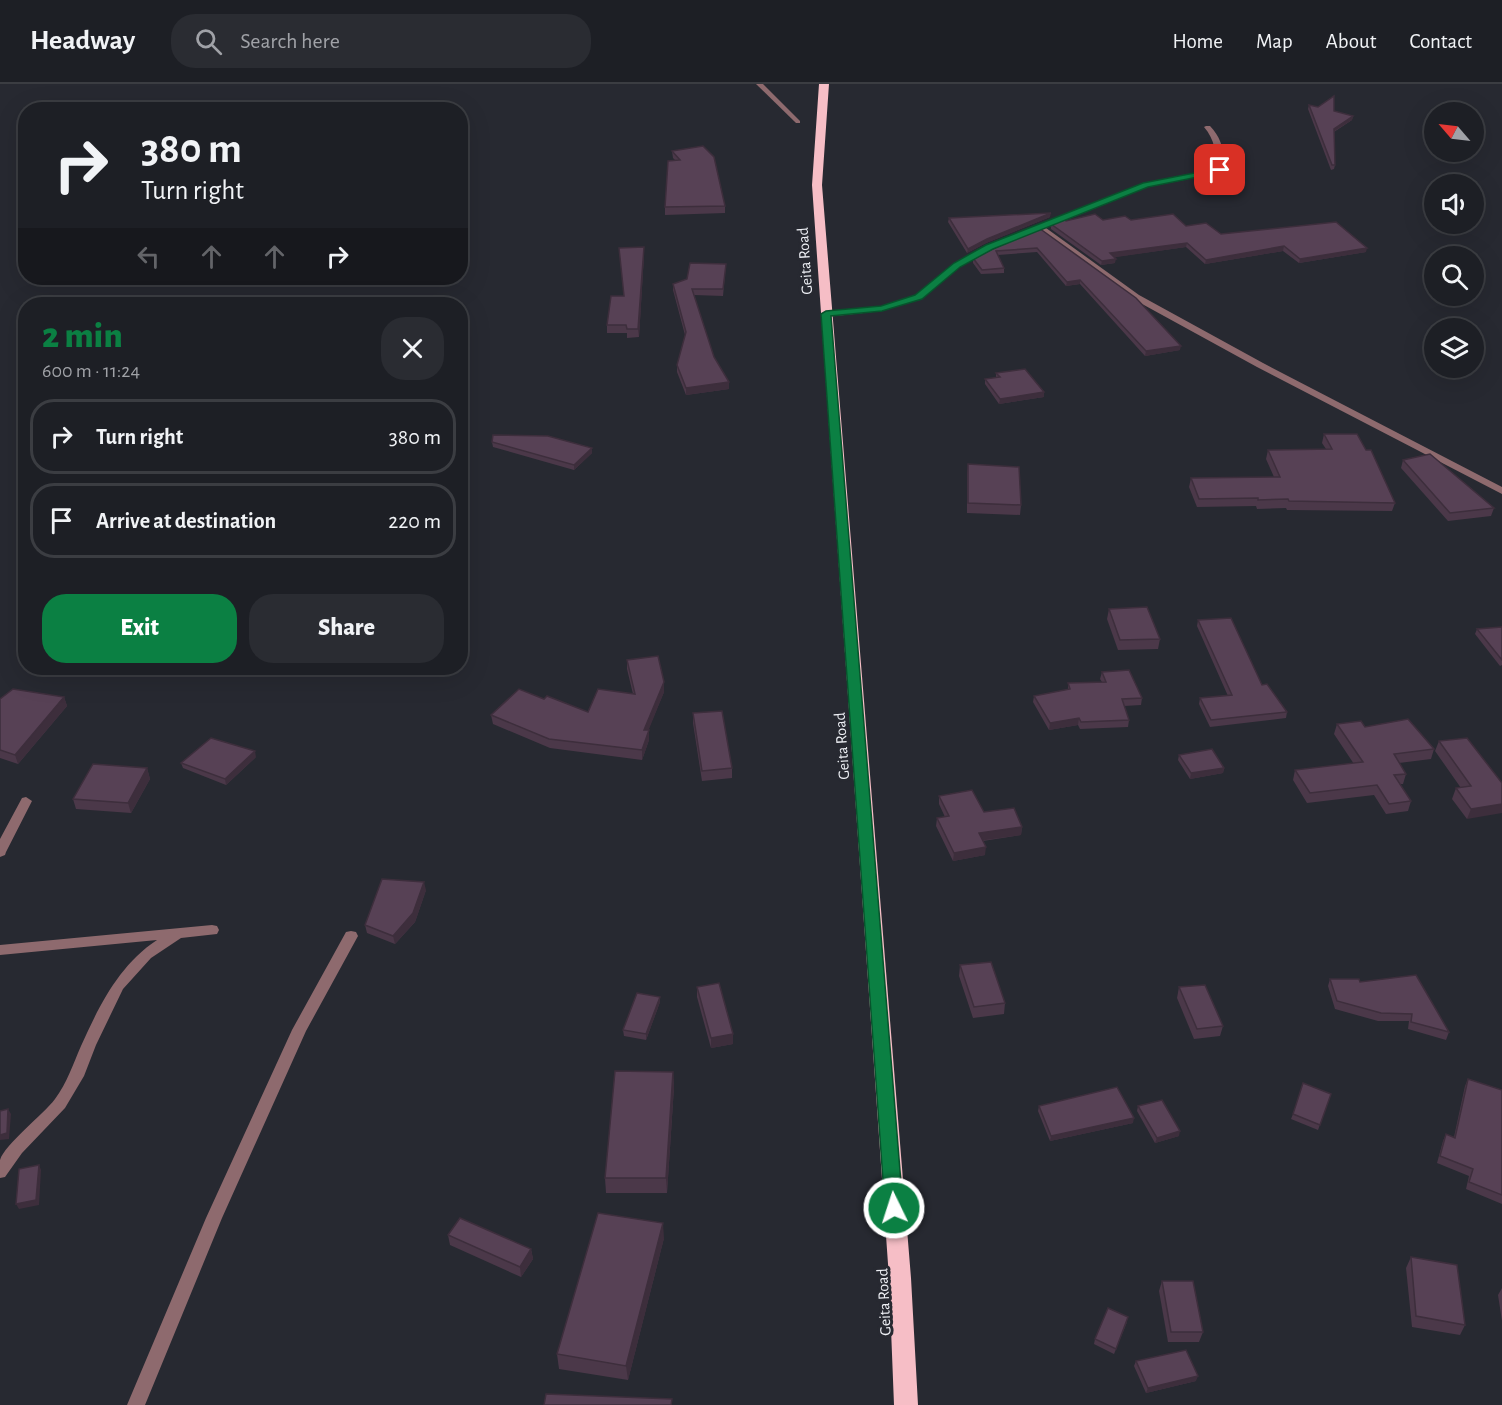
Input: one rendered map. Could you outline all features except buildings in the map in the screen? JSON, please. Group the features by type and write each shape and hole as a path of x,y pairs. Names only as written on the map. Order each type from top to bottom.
{"highway":[{"name":"Geita Road","path":"824,84 817,184 900,1278 906,1405"}],"street":[{"path":"759,84 798,122"},
{"path":"826,314 882,308 919,297 957,265 990,247 1146,185 1220,170 1220,147 1216,134 1208,127"},
{"path":"1040,227 1136,297 1260,365 1502,491"},
{"path":"0,852 26,801"},
{"path":"0,950 212,930"},
{"path":"0,1172 17,1149 60,1104 77,1076 89,1045 118,986 146,954 180,932"},
{"path":"136,1405 214,1218 299,1030 351,936"}],"route":[{"path":"894,1208 826,314 882,308 919,297 957,265 990,247 1146,185 1220,170"}]}
